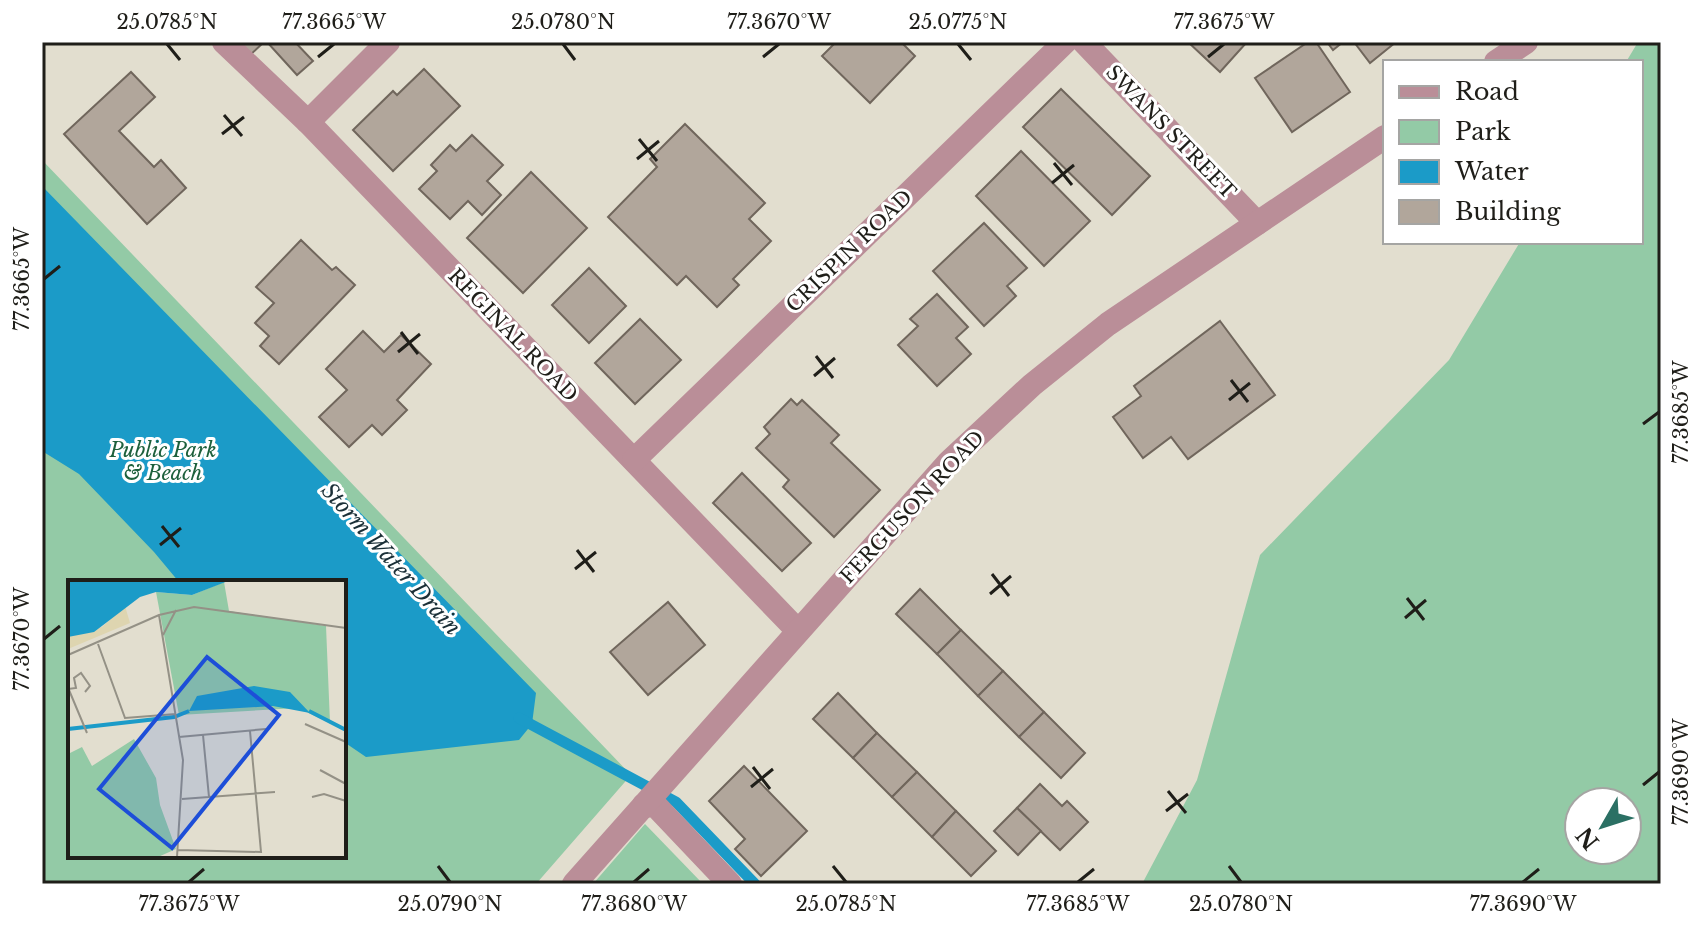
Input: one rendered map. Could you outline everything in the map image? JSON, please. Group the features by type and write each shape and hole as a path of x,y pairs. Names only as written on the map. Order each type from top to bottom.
{"street":[{"name":"REGINAL ROAD","path":"224,42 308,122 798,631"},
{"path":"308,122 388,42"},
{"name":"CRISPIN ROAD","path":"634,460 1065,42"},
{"name":"SWANS STREET","path":"1084,42 1257,223"},
{"path":"1499,60 1526,42"},
{"name":"FERGUSON ROAD","path":"574,884 949,462 1032,385 1108,324 1383,138"},
{"path":"644,805 656,806 730,884"}],"green space":[{"path":"1638,42 1661,42 1661,884 1142,884 1197,780 1260,555 1449,360 1519,244 1643,244 1643,60 1627,60"},
{"name":"Public Park & Beach","path":"42,160 631,775 536,884 42,884"},
{"path":"645,824 703,884 593,884"}],"water":[{"path":"42,186 536,693 532,724 519,740 366,757 346,743 346,580 177,580 79,474 42,451"}],"building":[{"path":"234,42 264,42 248,57"},
{"path":"267,42 295,42 313,61 297,75"},
{"path":"836,42 901,42 915,56 870,103 822,56"},
{"path":"1188,42 1247,42 1220,72"},
{"path":"1308,42 1316,42 1350,92 1292,132 1255,78"},
{"path":"1327,42 1343,42 1333,50"},
{"path":"1354,42 1396,42 1370,63"},
{"path":"424,69 460,106 393,171 353,130 393,91 397,95"},
{"path":"131,72 155,97 119,131 154,167 161,160 186,188 147,224 64,134"},
{"path":"1061,89 1150,176 1112,215 1023,127"},
{"path":"685,124 765,203 749,219 771,241 733,279 739,285 717,307 686,276 677,285 608,217 657,167 650,159"},
{"path":"472,135 503,165 487,181 501,195 482,215 468,201 450,219 419,189 437,171 431,165 450,145 456,151"},
{"path":"1021,151 1090,221 1044,266 976,196"},
{"path":"531,172 587,228 523,293 467,238"},
{"path":"984,223 1027,268 1007,286 1016,296 984,326 933,271"},
{"path":"301,240 332,270 336,267 355,285 279,364 260,346 269,336 255,323 274,303 256,287"},
{"path":"589,268 626,306 589,343 552,305"},
{"path":"937,294 968,327 956,338 971,354 937,386 898,345 918,326 910,319"},
{"path":"640,319 681,360 635,404 595,363"},
{"path":"1220,321 1275,395 1188,459 1171,437 1143,458 1113,417 1141,396 1134,386"},
{"path":"363,331 384,352 401,335 431,364 397,400 407,410 382,435 372,425 349,447 319,417 347,390 326,369"},
{"path":"791,399 797,405 802,400 839,435 831,443 880,490 834,537 783,487 789,480 756,448 770,434 764,427"},
{"path":"742,473 811,543 782,571 713,503"},
{"path":"920,589 961,630 937,654 896,614"},
{"path":"668,602 705,645 648,695 610,652"},
{"path":"961,630 1003,671 978,696 937,654"},
{"path":"1003,671 1044,712 1019,737 978,696"},
{"path":"838,693 877,733 853,758 813,719"},
{"path":"1044,712 1085,753 1061,778 1019,737"},
{"path":"877,733 917,772 892,797 853,758"},
{"path":"744,766 807,831 761,876 735,849 745,839 709,801"},
{"path":"917,772 956,811 932,837 892,797"},
{"path":"1040,784 1062,806 1067,801 1088,822 1060,850 1017,808"},
{"path":"1017,808 1041,831 1018,855 994,831"},
{"path":"956,811 996,851 971,876 932,837"}],"waterway":[{"name":"Storm Water Drain","path":"519,718 676,802 755,884"}]}
